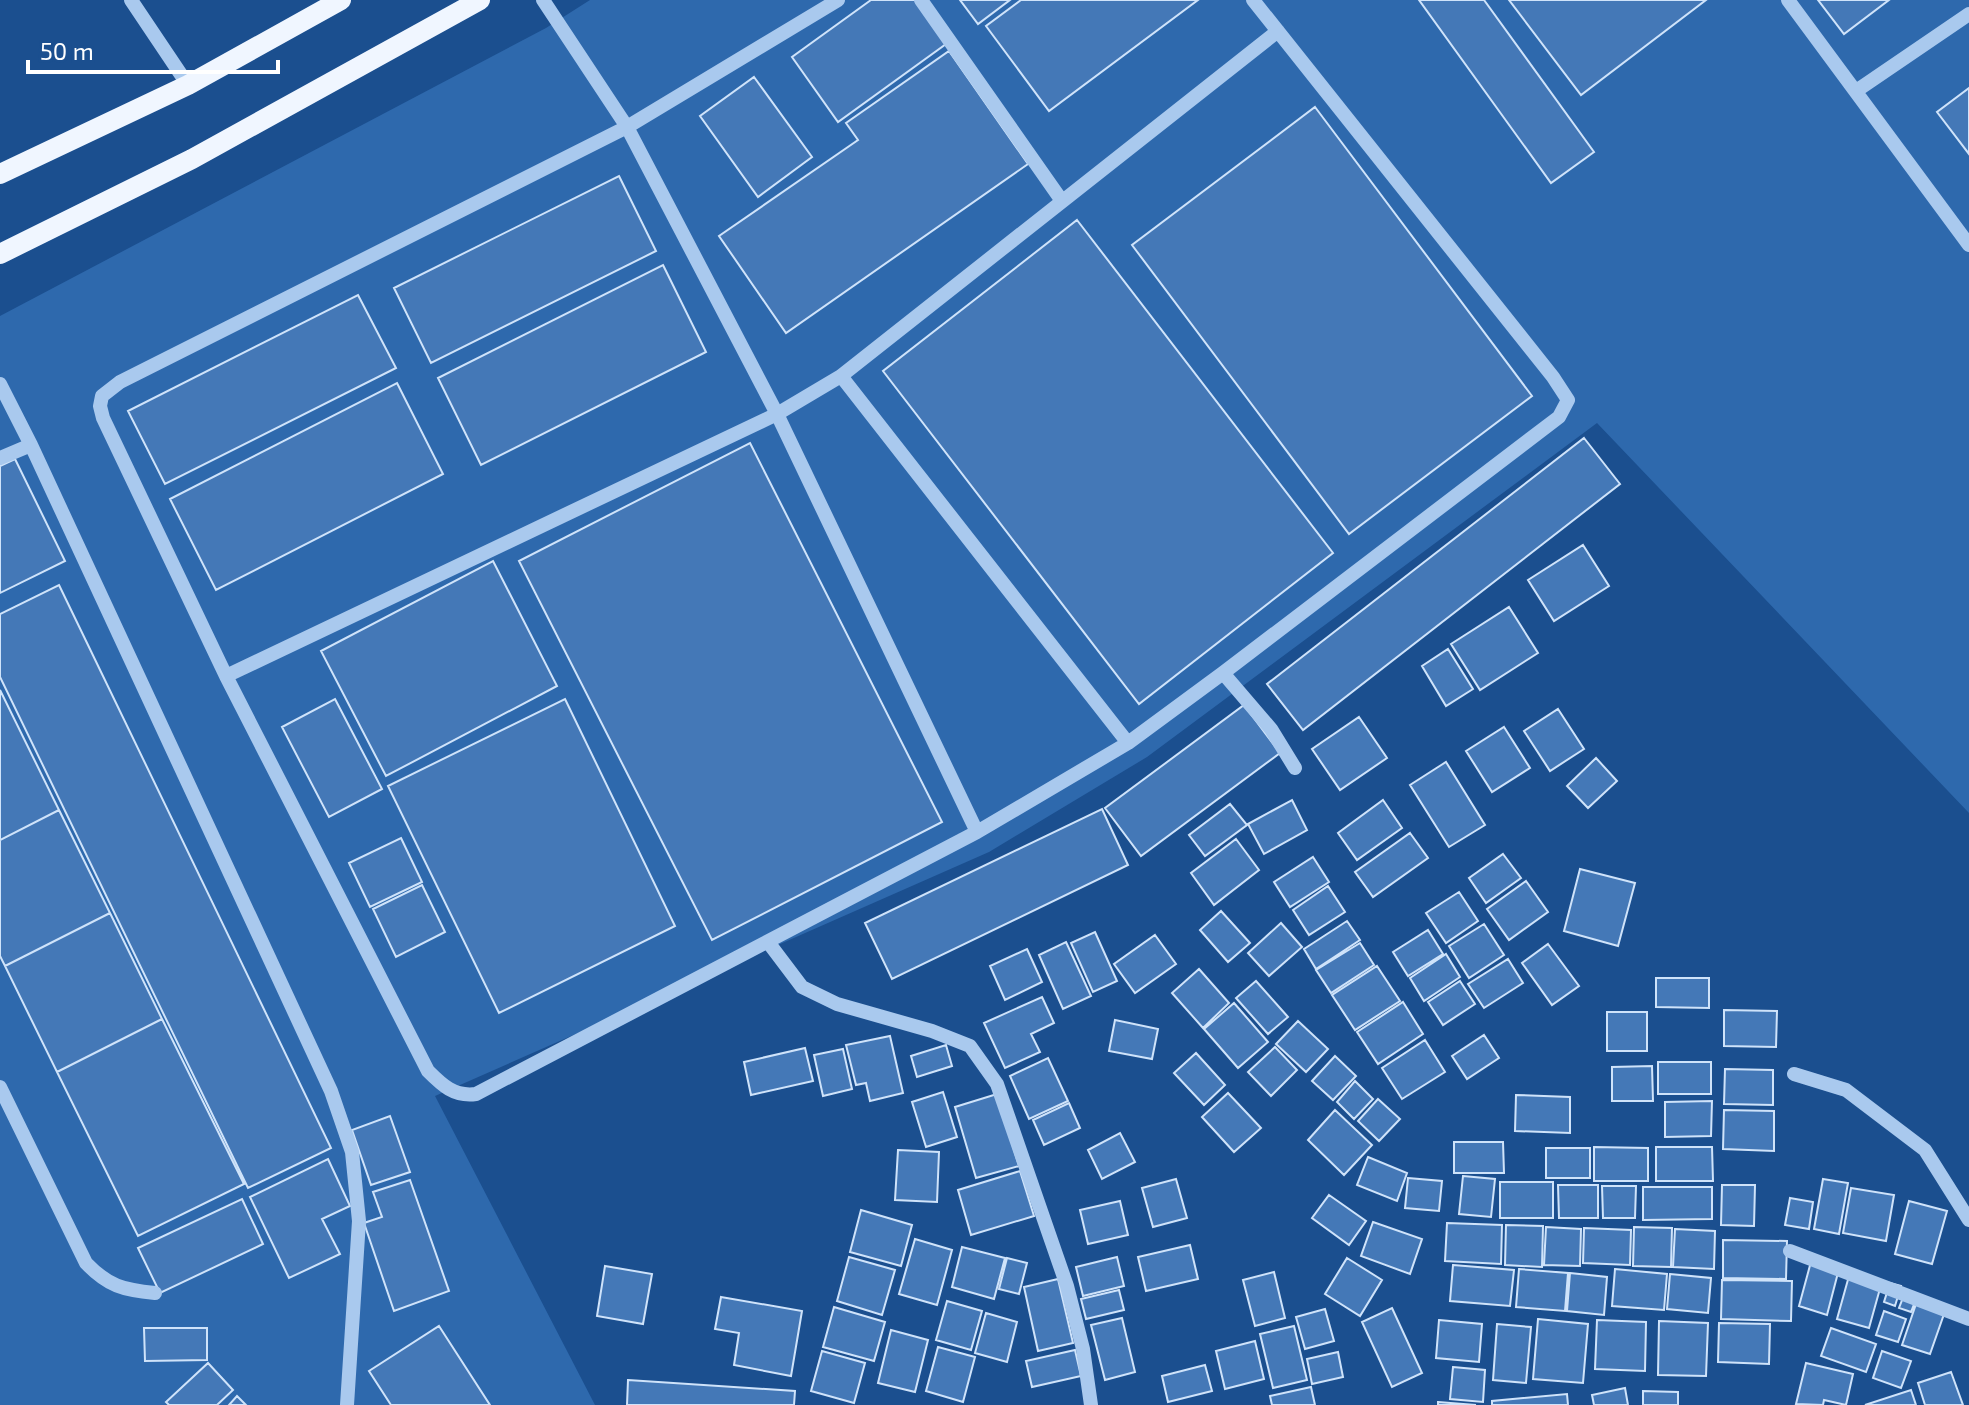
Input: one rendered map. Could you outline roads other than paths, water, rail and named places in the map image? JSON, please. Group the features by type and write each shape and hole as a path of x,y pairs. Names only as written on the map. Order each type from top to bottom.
{"main road":[{"path":"0,174 188,85 341,0"},
{"path":"0,254 192,159 480,0"}],"street":[{"path":"131,0 188,85"},
{"path":"543,0 627,127 777,414 977,832"},
{"path":"838,0 627,127 134,375 102,396 100,406 103,418 226,676 428,1071 440,1084 455,1093 476,1094 977,832 1128,743 1551,424 1564,410 1568,400 1553,377 1253,0"},
{"path":"921,0 1062,201"},
{"path":"1788,0 1969,245"},
{"path":"1856,91 1969,14"},
{"path":"226,676 777,414 841,376 1278,31"},
{"path":"841,376 1128,743"},
{"path":"0,384 331,1091 352,1152 359,1221 347,1405"},
{"path":"0,458 31,445"},
{"path":"1223,673 1271,729 1295,768"},
{"path":"768,942 802,987 837,1004 932,1031 970,1046 997,1084 1067,1286 1083,1349 1091,1405"},
{"path":"1794,1074 1846,1090 1925,1150 1969,1220"},
{"path":"0,1087 86,1263 107,1283 131,1291 155,1293"},
{"path":"1790,1251 1969,1319"}]}
